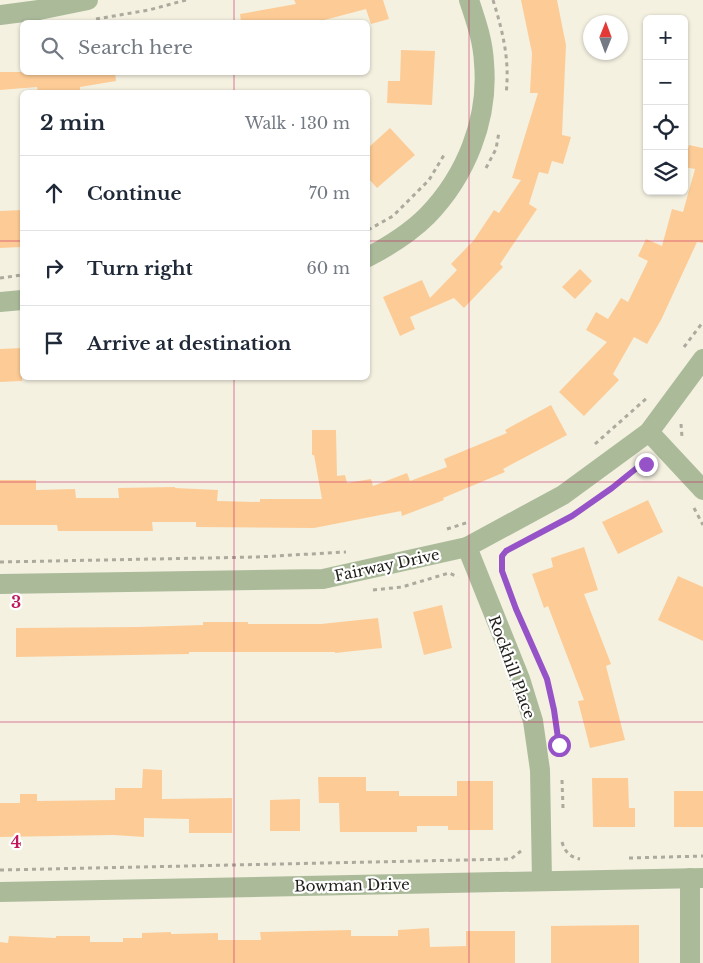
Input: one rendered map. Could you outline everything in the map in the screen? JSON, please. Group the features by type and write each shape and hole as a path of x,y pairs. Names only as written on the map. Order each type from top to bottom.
{"street":[{"path":"0,15 39,10 88,0"},
{"path":"370,256 408,232 426,217 442,199 458,176 468,155 477,129 485,85 482,46 469,0"},
{"path":"0,302 20,300"},
{"name":"Fairway Drive","path":"0,584 323,579 467,547 564,495 649,432 703,359"},
{"path":"649,432 698,497"},
{"name":"Rockhill Place","path":"467,547 520,679 532,721 540,770 542,881"},
{"path":"690,963 696,878"},
{"name":"Bowman Drive","path":"0,892 696,878"}],"path":[{"path":"93,20 149,10 186,0"},
{"path":"370,229 392,216 429,180 448,148"},
{"path":"0,278 20,276"},
{"path":"591,448 648,397"},
{"path":"682,438 681,425 684,420"},
{"path":"560,760 554,710 547,679 516,609 502,571 502,556 506,551 572,516 638,467 646,464 657,473"},
{"path":"698,497 703,525"},
{"path":"446,530 472,521"},
{"path":"0,562 256,557 349,552"},
{"path":"365,591 402,587 449,573 459,578 462,584"},
{"path":"562,776 563,816"},
{"path":"562,834 562,844 566,852 578,859 588,859"},
{"path":"0,870 511,859 523,850 524,844"},
{"path":"625,858 703,856"}],"building":[{"path":"294,0 383,0 389,19 371,24 366,9 325,20 241,20 240,14 296,4"},
{"path":"521,0 557,0 566,45 562,135 571,137 563,164 552,161 548,174 539,172 529,204 537,209 500,264 503,267 464,308 454,298 410,317 415,329 400,336 383,297 422,280 430,298 457,270 451,264 474,240 494,210 499,213 521,180 512,178 538,93 530,93 532,53"},
{"path":"401,50 435,51 432,105 387,103 388,81 400,81"},
{"path":"0,72 20,72 20,75 115,75 116,81 80,87 80,90 38,90 37,87 0,90"},
{"path":"390,128 415,155 377,188 370,180 370,146"},
{"path":"689,145 703,148 703,243 697,242 661,320 647,344 634,337 613,374 619,380 584,416 559,392 607,342 586,330 596,312 608,319 621,298 628,302 648,261 638,256 646,239 662,246 672,209 683,212 695,169 688,168"},
{"path":"20,210 20,247 0,248 0,211"},
{"path":"580,269 592,281 575,299 562,287"},
{"path":"20,348 20,380 22,381 0,382 0,349"},
{"path":"551,405 567,435 503,469 505,472 443,498 444,500 402,516 401,511 314,528 196,527 196,522 152,522 153,531 58,531 57,525 0,525 0,480 36,480 36,490 75,489 76,498 119,498 118,488 175,487 218,490 217,501 260,502 260,499 322,499 314,455 312,455 312,430 336,430 337,476 345,475 347,483 371,479 373,486 407,473 410,481 447,467 444,459 507,433 505,430"},
{"path":"648,500 663,532 618,554 602,522"},
{"path":"584,547 598,590 584,594 611,664 606,666 625,740 590,748 578,701 584,700 548,606 544,608 532,574 553,567 551,558"},
{"path":"678,576 703,587 703,641 658,620"},
{"path":"442,605 452,648 424,655 413,612"},
{"path":"378,618 382,648 335,653 189,652 189,654 16,657 16,628 203,625 203,622 321,624"},
{"path":"143,769 162,770 162,799 232,798 232,833 189,833 189,819 144,818 144,837 114,835 0,837 0,803 20,803 20,794 37,794 37,801 115,800 115,788 142,788"},
{"path":"318,777 366,777 366,791 399,791 399,796 457,796 457,781 493,781 493,830 448,830 448,826 417,826 417,832 340,832 339,803 319,803"},
{"path":"592,778 628,778 629,808 635,808 635,827 593,827"},
{"path":"674,791 703,791 703,827 674,827"},
{"path":"300,799 300,831 270,831 270,800"},
{"path":"639,925 639,963 551,963 551,926"},
{"path":"429,928 430,947 466,946 466,931 515,931 515,963 0,963 0,942 8,943 9,936 56,938 56,936 90,936 90,942 123,942 123,938 142,938 142,933 171,932 171,934 218,933 218,940 261,940 260,932 351,930 351,936 398,936 398,930"}],"route":[{"path":"559,745 547,679 532,648 502,571 502,556 506,551 572,516 638,467 646,464"}]}
